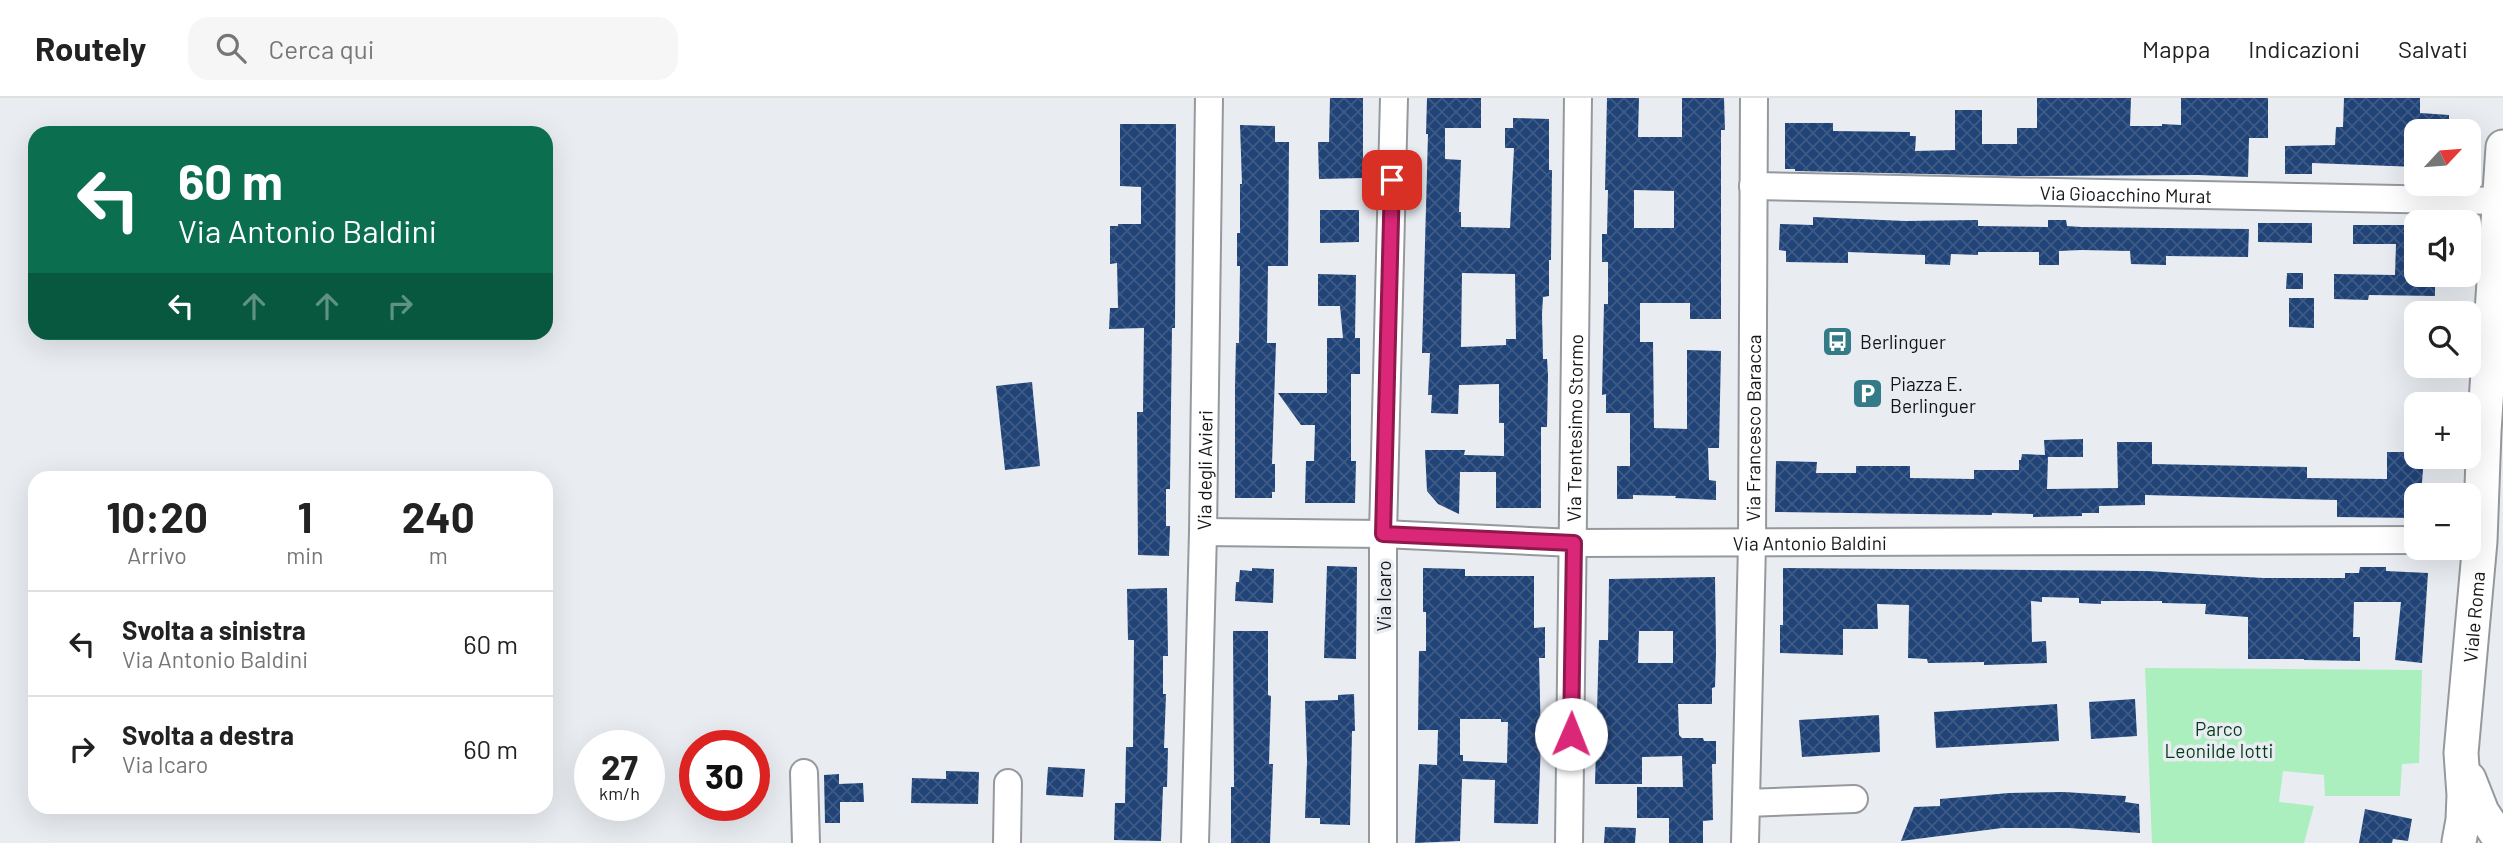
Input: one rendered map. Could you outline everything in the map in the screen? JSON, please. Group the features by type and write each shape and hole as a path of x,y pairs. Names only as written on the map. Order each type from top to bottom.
{"main road":[{"name":"Viale Roma","path":"2478,483 2503,147"},
{"name":"Viale Roma","path":"2458,843 2463,820 2461,753 2473,560"},
{"name":"Viale Roma","path":"2461,753 2470,785 2482,811 2499,833"},
{"path":"2458,843 2470,835 2499,833"}],"street":[{"name":"Via degli Avieri","path":"1195,843 1203,532 1209,98"},
{"name":"Via Icaro","path":"1383,843 1383,534 1394,98"},
{"name":"Via Trentesimo Stormo","path":"1569,843 1578,98"},
{"name":"Via Francesco Baracca","path":"1745,843 1752,544 1754,98"},
{"name":"Via Gioacchino Murat","path":"1753,186 2499,201"},
{"name":"Via Antonio Baldini","path":"1203,532 1383,534 1574,543 2404,540"},
{"path":"804,773 806,843"},
{"path":"1007,843 1008,783"},
{"path":"1746,803 1854,799"}],"green space":[{"name":"Parco Leonilde Iotti","path":"2145,668 2422,670 2419,763 2402,764 2400,796 2325,796 2324,775 2283,771 2279,802 2314,806 2304,843 2152,843"}],"building":[{"path":"1330,98 1363,98 1363,178 1319,179 1318,142 1329,142"},
{"path":"1427,98 1481,98 1481,128 1445,128 1445,159 1461,160 1461,227 1510,228 1514,148 1505,148 1505,128 1513,128 1513,118 1549,119 1549,170 1552,170 1551,260 1549,296 1543,297 1542,314 1543,359 1547,359 1548,375 1547,427 1541,427 1541,508 1496,508 1496,472 1460,472 1459,514 1438,504 1427,491 1425,450 1465,450 1464,455 1504,456 1504,423 1499,423 1499,384 1459,385 1458,414 1431,413 1432,395 1428,395 1430,353 1422,353","holes":["1462,273 1515,274 1516,339 1506,339 1506,345 1461,347"]},
{"path":"1607,98 1639,98 1638,137 1682,137 1682,98 1724,98 1725,130 1721,130 1721,319 1690,319 1690,303 1640,303 1640,342 1653,342 1654,428 1687,429 1687,350 1721,351 1719,448 1708,448 1709,480 1716,481 1716,500 1633,495 1633,499 1617,499 1617,466 1630,466 1630,413 1606,413 1606,394 1602,395 1604,304 1608,304 1608,262 1602,262 1602,234 1607,234 1608,190 1605,190","holes":["1634,190 1674,191 1674,228 1634,228"]},
{"path":"2037,98 2131,98 2130,126 2162,126 2181,125 2181,98 2268,98 2268,138 2249,138 2248,177 2017,176 1785,169 1785,123 1833,123 1833,131 1910,132 1910,136 1916,136 1915,151 1955,150 1955,110 1982,110 1982,144 2017,144 2017,128 2037,128"},
{"path":"2344,98 2420,98 2420,113 2449,115 2449,119 2404,119 2404,167 2312,163 2312,174 2285,174 2285,146 2335,145 2336,127 2343,127"},
{"path":"1120,124 1176,124 1175,328 1172,328 1170,489 1166,489 1166,526 1170,526 1169,556 1138,555 1137,412 1143,412 1144,328 1109,329 1110,308 1118,308 1117,263 1110,264 1110,226 1141,224 1141,187 1120,186"},
{"path":"1240,125 1275,126 1275,142 1289,142 1288,266 1268,266 1267,343 1276,343 1272,464 1275,464 1275,492 1272,492 1272,498 1235,498 1235,387 1236,343 1239,343 1240,266 1237,266 1237,233 1240,233 1242,184"},
{"path":"1320,210 1359,210 1359,242 1320,243"},
{"path":"1813,217 1905,221 1978,220 1978,226 2048,227 2048,220 2066,220 2067,226 2081,227 2249,229 2248,257 2166,256 2166,265 2131,264 2130,251 2081,250 2059,251 2059,265 2039,265 2039,252 1978,252 1978,255 1951,254 1950,265 1925,264 1925,255 1848,252 1848,263 1786,262 1786,251 1779,250 1780,224 1813,225"},
{"path":"2258,223 2312,223 2312,243 2258,242"},
{"path":"2353,225 2404,225 2404,287 2435,287 2435,296 2369,295 2368,300 2334,299 2334,274 2395,275 2396,244 2353,244"},
{"path":"2287,273 2303,273 2303,289 2286,289"},
{"path":"1318,274 1356,275 1355,338 1360,338 1360,374 1351,374 1351,461 1356,461 1355,503 1305,503 1306,461 1314,461 1315,425 1301,425 1278,393 1327,393 1327,338 1343,338 1340,306 1318,306"},
{"path":"2289,298 2314,298 2314,328 2289,327"},
{"path":"1032,382 1040,466 1005,470 996,386"},
{"path":"2083,439 2083,457 2048,457 2047,489 2118,488 2117,442 2152,442 2152,464 2307,467 2307,478 2387,479 2387,452 2404,452 2404,469 2423,469 2422,483 2404,483 2404,518 2337,517 2337,500 2145,495 2145,505 2099,506 2099,513 2082,513 2082,516 1775,512 1776,461 1817,462 1816,473 1856,473 1856,466 1910,466 1910,478 1974,479 1974,470 2019,470 2022,454 2045,455 2044,440"},
{"path":"1327,566 1357,567 1356,659 1324,658"},
{"path":"2360,567 2386,567 2386,571 2428,573 2422,663 2395,660 2401,602 2354,602 2353,637 2360,637 2360,661 2248,659 2248,617 2205,614 2206,604 2101,601 2101,604 2079,603 2079,598 2042,597 2042,602 2031,601 2032,642 2046,641 2047,663 1928,663 1927,659 1908,658 1909,605 1877,604 1878,629 1843,629 1843,655 1780,653 1783,568 2147,571 2263,578 2345,578 2345,573 2359,573"},
{"path":"1252,568 1274,569 1273,603 1235,601 1240,570 1252,571"},
{"path":"1423,568 1465,569 1465,576 1534,576 1534,628 1545,627 1545,658 1539,658 1541,740 1538,824 1494,823 1495,780 1462,779 1460,841 1415,843 1419,764 1437,765 1438,730 1418,730 1419,651 1426,651 1426,612 1423,612","holes":["1460,719 1501,719 1501,722 1508,722 1507,763 1463,761 1463,755 1460,755"]},
{"path":"1715,577 1716,653 1712,704 1678,704 1679,735 1682,738 1716,741 1716,764 1712,764 1713,820 1703,821 1703,843 1669,843 1669,818 1637,818 1637,787 1683,787 1682,756 1642,757 1642,784 1595,784 1599,640 1608,640 1609,579","holes":["1639,631 1673,631 1673,663 1638,663"]},
{"path":"1167,588 1168,656 1163,656 1163,694 1166,694 1164,748 1168,748 1161,841 1114,840 1115,803 1125,803 1126,747 1133,747 1134,640 1128,640 1127,589"},
{"path":"1233,631 1268,631 1268,695 1271,696 1269,764 1273,764 1270,843 1231,843 1231,787 1234,787"},
{"path":"1354,694 1355,731 1352,731 1350,825 1320,824 1320,818 1305,818 1305,701 1338,700 1338,695"},
{"path":"2135,699 2137,736 2091,739 2089,702"},
{"path":"2057,704 2059,741 1936,748 1934,712"},
{"path":"1879,715 1880,752 1802,757 1799,720"},
{"path":"1048,767 1085,769 1083,797 1046,795"},
{"path":"946,771 979,772 978,804 911,803 912,778 946,779"},
{"path":"839,774 839,784 863,783 864,802 840,802 840,823 825,823 824,775"},
{"path":"2064,792 2126,796 2125,802 2139,804 2140,833 2069,828 2002,828 1901,841 1914,807 1940,806 1940,799 2009,793"},
{"path":"2365,809 2412,819 2408,841 2393,839 2392,843 2359,843"},
{"path":"1605,827 1636,828 1635,843 1604,843"}],"place":[{"name":"Berlinguer","path":"1837,341"},
{"name":"Piazza E. Berlinguer","path":"1867,394"}],"route":[{"path":"1392,180 1383,534 1574,543 1571,734"}]}
